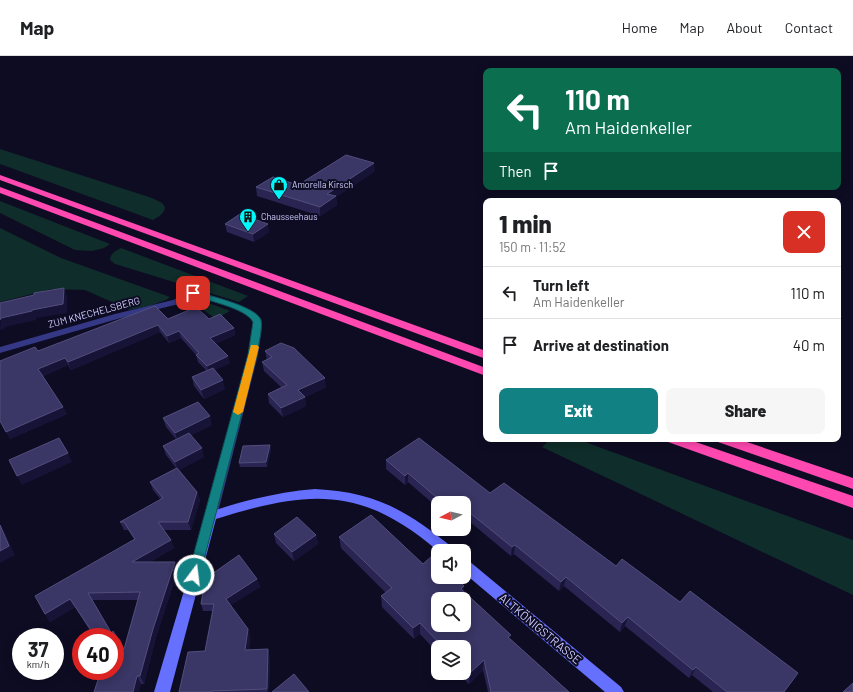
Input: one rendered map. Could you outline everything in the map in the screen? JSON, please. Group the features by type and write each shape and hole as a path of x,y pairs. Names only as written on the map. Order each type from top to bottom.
{"highway":[{"path":"0,177 483,354"},
{"path":"0,190 483,371"},
{"path":"682,442 853,502"},
{"path":"732,442 853,484"}],"street":[{"name":"ZUM KNECHELSBERG","path":"0,350 118,316 176,302 193,293 242,309 255,317 258,322 253,355 211,516"},
{"path":"162,692 211,516 245,505 284,496 307,493 330,493 363,499 386,508 417,526 439,544"},
{"name":"ALTKÖNIGSTRASSE","path":"471,571 616,692"}],"green space":[{"path":"0,149 152,198 162,203 165,207 164,212 153,220 0,164"},
{"path":"0,201 110,244 104,248 92,251 75,250 0,213"},
{"path":"0,228 61,258 170,297 149,306 130,310 85,290 52,289 0,302"},
{"path":"121,248 248,296 239,302 115,264 110,260 111,256"},
{"path":"198,299 230,311 216,319 192,302"},
{"path":"548,442 585,442 853,540 853,595 542,447"}],"building":[{"path":"346,155 374,163 327,194 336,196 320,207 256,187 273,177 298,185"},
{"path":"240,214 268,224 253,234 225,224"},
{"path":"64,288 63,304 32,310 1,318 0,320 0,303 34,295 34,293"},
{"path":"155,306 168,319 196,307 209,319 220,314 234,328 210,338 228,356 207,366 196,355 199,353 179,331 167,336 158,325 68,362 65,358 38,369 63,407 6,432 0,421 0,361 35,347 38,351"},
{"path":"281,343 294,348 325,378 298,390 305,397 281,408 268,394 287,385 262,362 272,357 265,351"},
{"path":"213,368 223,380 201,390 192,377"},
{"path":"198,402 210,416 175,433 163,418"},
{"path":"189,433 202,448 175,462 163,446"},
{"path":"59,438 68,453 17,476 9,460"},
{"path":"419,438 490,493 504,483 616,566 622,559 680,602 690,591 798,673 784,692 727,692 696,667 693,670 628,617 622,623 566,577 561,582 515,545 512,547 471,514 471,496 435,496 408,473 405,476 386,460"},
{"path":"270,445 266,462 239,463 243,446"},
{"path":"177,468 197,492 188,522 158,522 171,540 132,562 175,562 153,629 140,676 137,676 133,692 94,692 98,680 124,680 124,649 140,592 88,593 108,628 90,628 70,599 45,614 35,596 135,539 124,522 120,522 163,498 150,482"},
{"path":"371,515 423,564 431,557 431,584 462,584 464,586 461,589 464,592 431,592 431,632 471,632 471,598 511,635 508,637 569,692 491,692 484,660 471,672 471,640 436,640 420,623 413,628 381,596 392,588 339,537"},
{"path":"297,517 316,535 292,552 274,534"},
{"path":"0,525 9,546 0,551"},
{"path":"239,555 257,579 226,599 248,629 245,650 268,649 267,689 179,692 188,652 205,651 214,604 201,604 205,579"},
{"path":"294,674 309,692 272,692"},
{"path":"853,683 853,692 843,692"}],"slow traffic":[{"path":"238,412 254,347"}],"place":[{"name":"Amorella Kirsch","path":"279,200"},
{"name":"Chausseehaus","path":"248,232"}],"route":[{"path":"193,293 242,309 255,317 258,322 253,355 194,575"}]}
